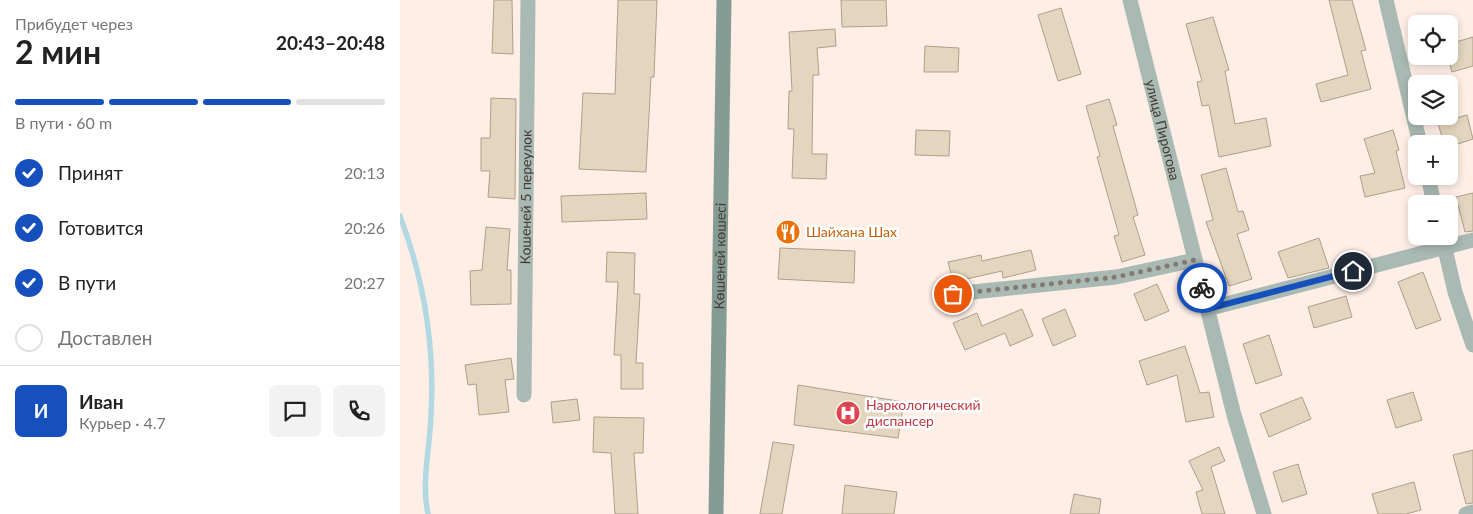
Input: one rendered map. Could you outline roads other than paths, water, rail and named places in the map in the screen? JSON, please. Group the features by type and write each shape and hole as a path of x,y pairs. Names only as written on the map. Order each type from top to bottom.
{"main road":[{"name":"Көшеней көшесі","path":"716,514 724,0"}],"street":[{"name":"Кошеней 5 переулок","path":"524,395 528,0"},
{"name":"улица Пирогова","path":"1130,0 1234,415 1264,514"},
{"path":"1386,0 1418,135"},
{"path":"1458,241 1473,240"},
{"path":"1207,309 1432,245"},
{"path":"1444,245 1455,292 1473,345"},
{"path":"953,294 1116,277 1195,260"},
{"path":"1466,514 1473,512"}],"waterway":[{"path":"400,216 416,265 429,339 432,390 425,490 428,514"}],"place":[{"name":"Шайхана Шах","path":"788,232"},
{"name":"Наркологический диспансер","path":"848,413"}]}
